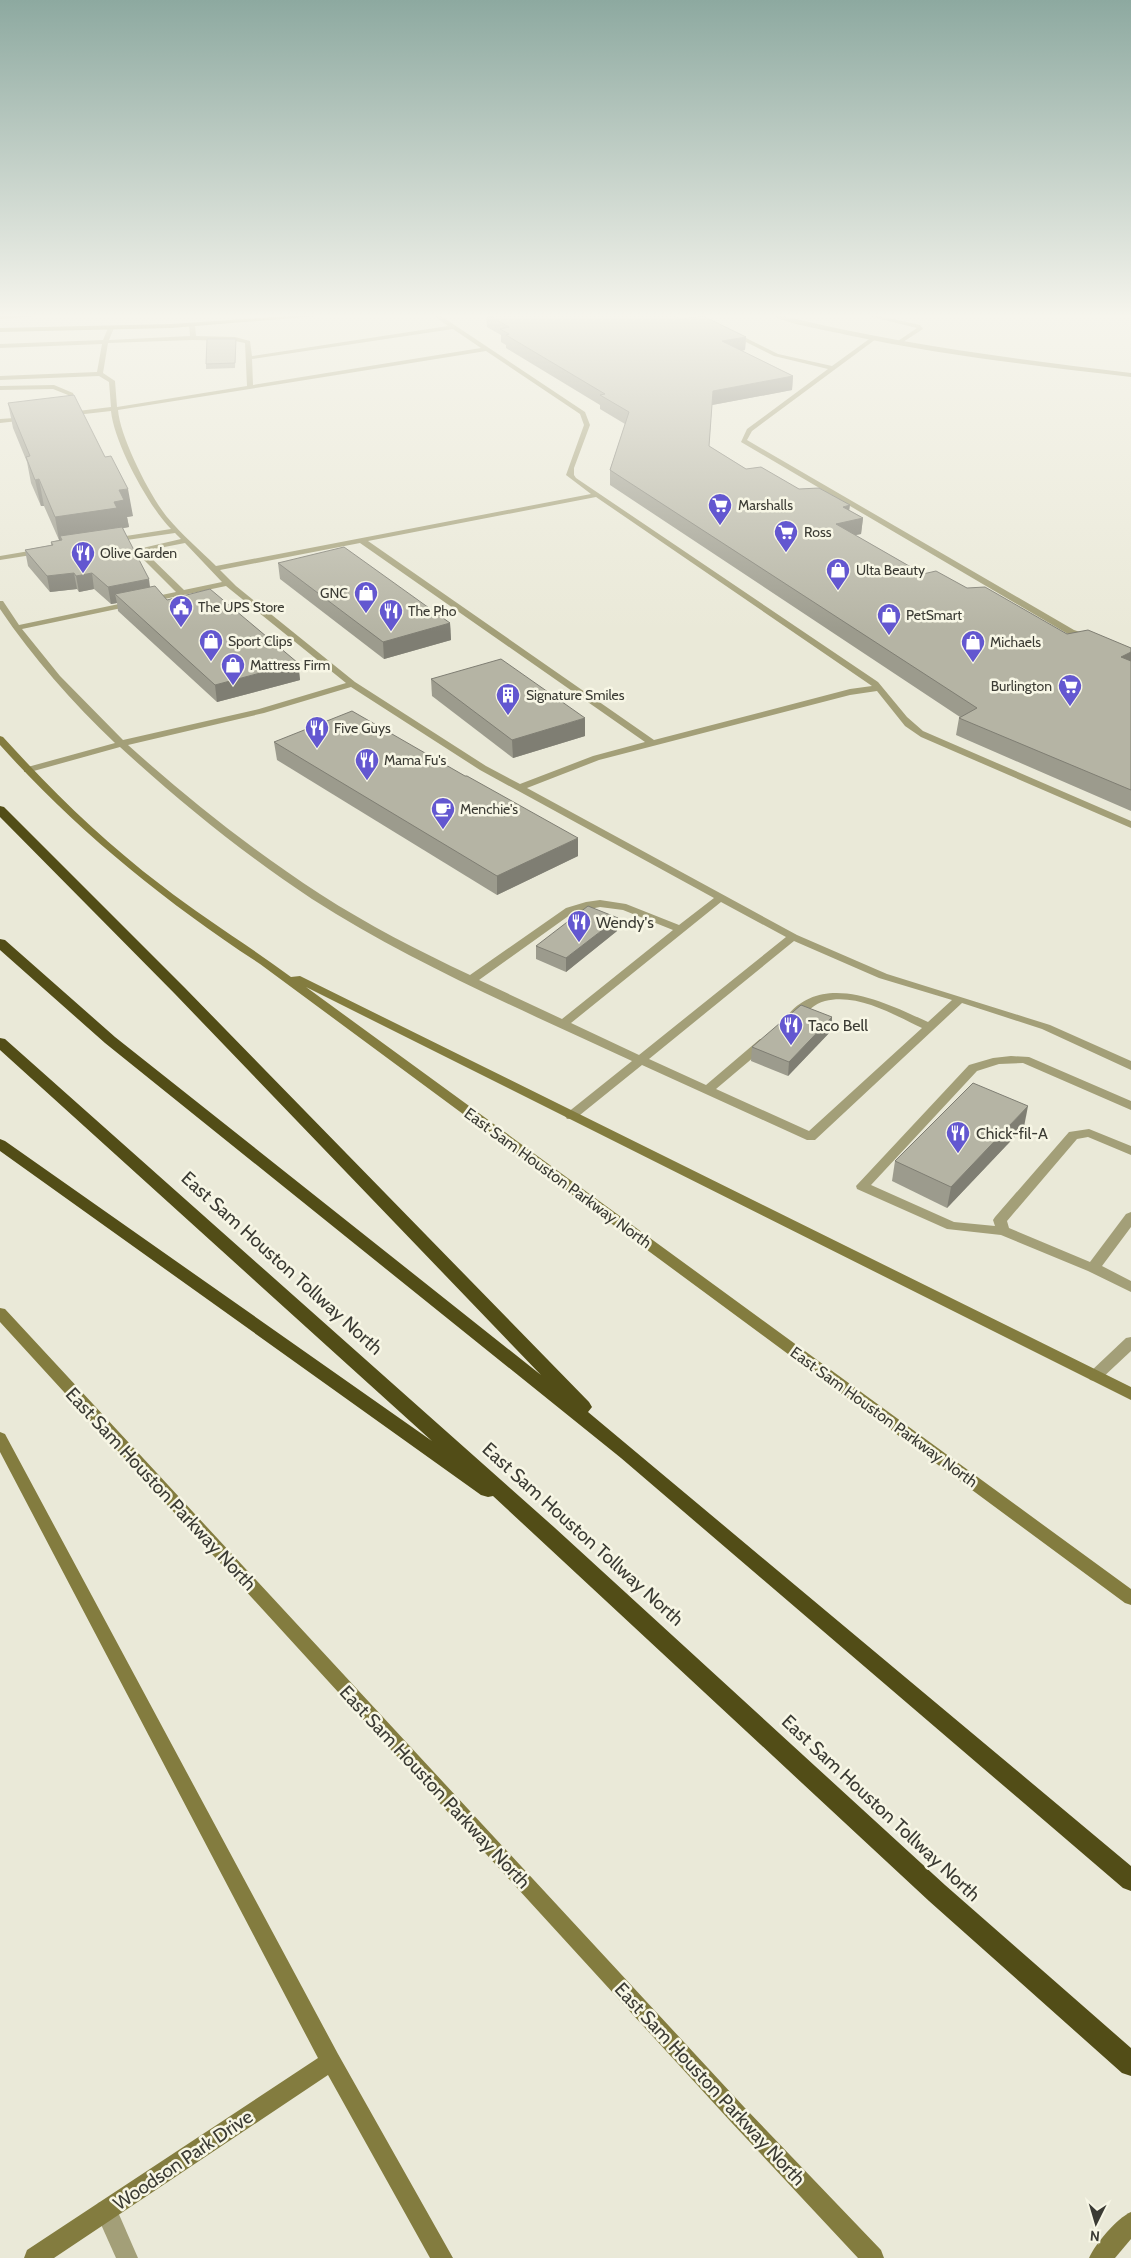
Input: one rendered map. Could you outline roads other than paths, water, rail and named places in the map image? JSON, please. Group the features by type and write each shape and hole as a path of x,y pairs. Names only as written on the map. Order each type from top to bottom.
{"highway":[{"path":"0,810 180,991 627,1453"},
{"path":"0,943 110,1040 627,1453 1131,1880"},
{"name":"East Sam Houston Tollway North","path":"0,1042 548,1534 936,1893 1131,2064"},
{"path":"0,1144 548,1534"}],"main road":[{"name":"East Sam Houston Parkway North","path":"0,740 50,794 98,837 162,891 215,932 264,962 1131,1598"},
{"path":"264,962 1131,1394"},
{"name":"East Sam Houston Parkway North","path":"0,1313 738,2115 873,2258"},
{"path":"0,1438 331,2061 442,2258"},
{"name":"Woodson Park Drive","path":"35,2258 331,2061"},
{"path":"1100,2258 1131,2223"}],"street":[{"path":"117,421 120,435 147,491 164,518 184,541 228,584 352,684 483,768 793,937 883,976 1046,1027 1131,1066"},
{"path":"586,421 587,425 570,475 596,495 879,688 893,702 906,722 926,737 1131,825"},
{"path":"761,421 749,430 743,441 1071,632 1097,641"},
{"path":"214,569 596,495"},
{"path":"106,541 175,531"},
{"path":"182,593 138,550 184,541"},
{"path":"362,541 652,743"},
{"path":"0,558 46,551"},
{"path":"17,628 228,584"},
{"path":"0,603 17,628 63,683 121,744 218,826 292,880 381,934 472,980 640,1060 811,1137 960,1000"},
{"path":"28,770 182,728 261,710 352,684"},
{"path":"518,788 573,765 652,743 850,692 879,688"},
{"path":"563,1024 720,898"},
{"path":"472,980 570,910 586,904 603,902 618,904 680,929"},
{"path":"571,1116 793,937"},
{"path":"786,1023 807,1004 823,997 840,995 857,997 930,1027"},
{"path":"708,1090 772,1035"},
{"path":"1131,1106 1025,1060 1007,1058 990,1060 974,1068 862,1186 952,1226 1003,1230 1093,1268 1131,1287"},
{"path":"1003,1230 1000,1220 1073,1134 1089,1133 1131,1151"},
{"path":"1093,1268 1131,1218"},
{"path":"1095,1376 1131,1342"},
{"path":"106,2211 127,2258"}],"place":[{"name":"Marshalls","path":"720,526"},
{"name":"Ross","path":"786,553"},
{"name":"Olive Garden","path":"83,574"},
{"name":"Ulta Beauty","path":"838,591"},
{"name":"GNC","path":"366,614"},
{"name":"The UPS Store","path":"181,628"},
{"name":"The Pho","path":"391,632"},
{"name":"PetSmart","path":"889,636"},
{"name":"Sport Clips","path":"211,662"},
{"name":"Michaels","path":"973,663"},
{"name":"Mattress Firm","path":"233,686"},
{"name":"Burlington","path":"1070,707"},
{"name":"Signature Smiles","path":"508,716"},
{"name":"Five Guys","path":"317,749"},
{"name":"Mama Fu's","path":"367,781"},
{"name":"Menchie's","path":"443,830"},
{"name":"Wendy's","path":"579,943"},
{"name":"Taco Bell","path":"791,1046"},
{"name":"Chick-fil-A","path":"958,1154"}]}
